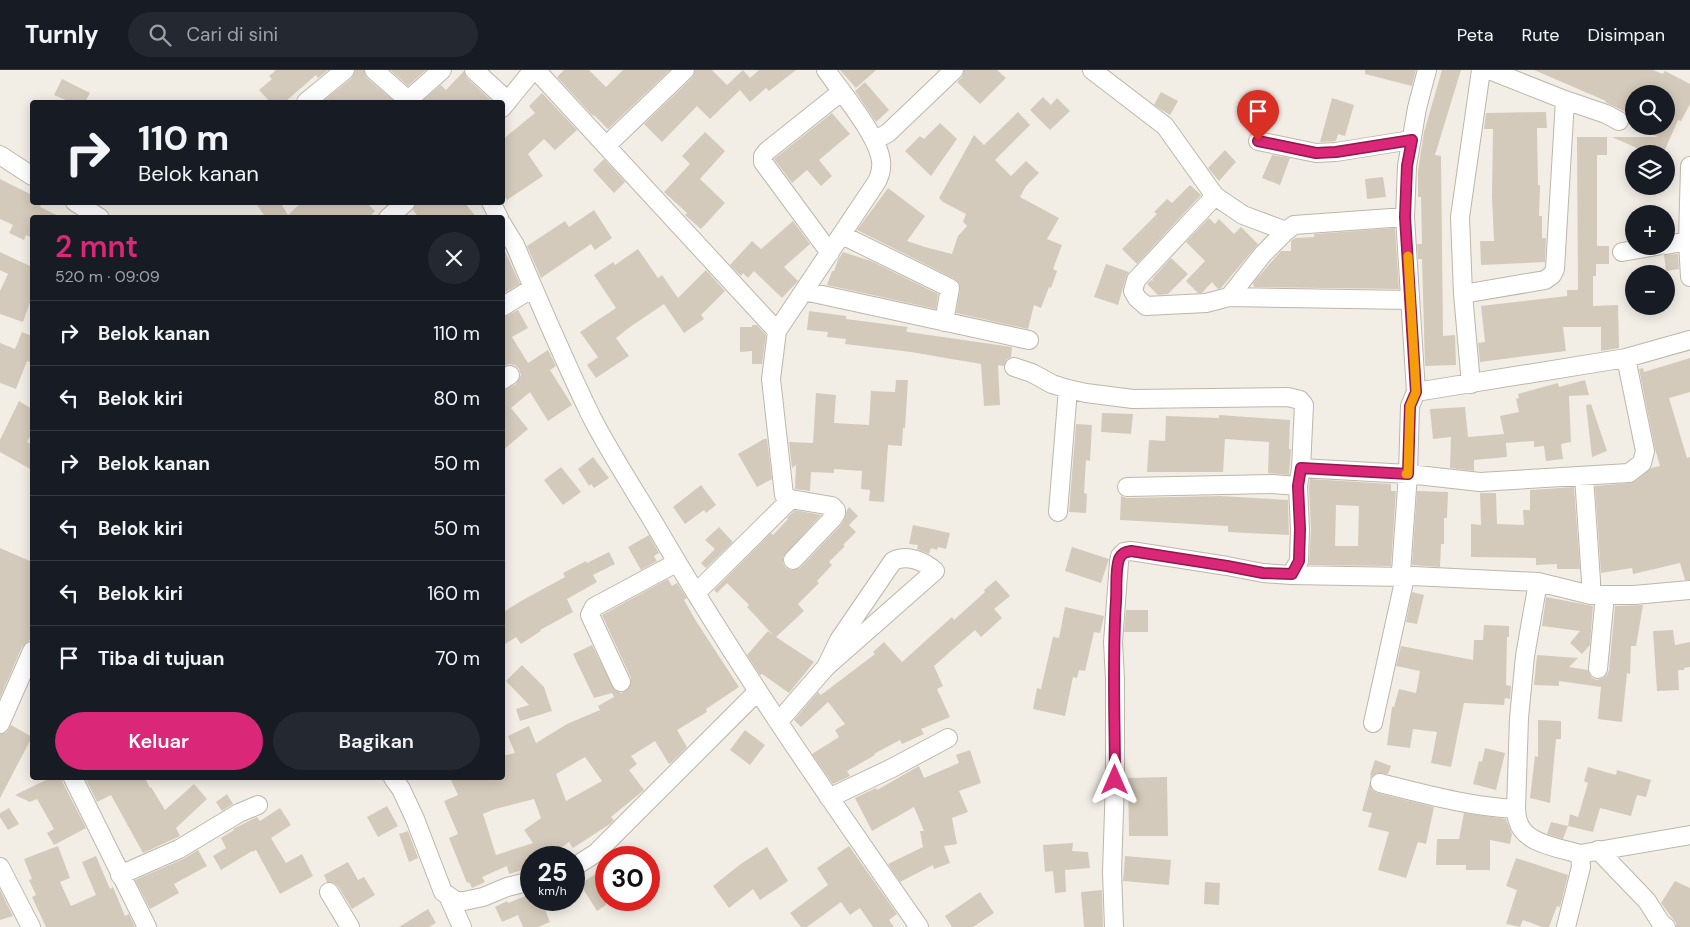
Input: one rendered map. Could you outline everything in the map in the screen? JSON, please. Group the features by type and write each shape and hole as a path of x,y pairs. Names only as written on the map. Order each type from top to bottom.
{"street":[{"path":"308,100 345,70"},
{"path":"374,70 406,100"},
{"path":"408,100 442,70"},
{"path":"474,70 501,100"},
{"path":"505,104 535,70 778,331"},
{"path":"606,146 685,70"},
{"path":"793,560 833,518 836,510 832,506 791,499 784,495 771,379 778,331 881,173 881,160 875,140 826,70"},
{"path":"875,140 888,133 954,70"},
{"path":"1092,70 1166,126 1215,196 1243,215 1286,231"},
{"path":"1406,577 1401,572 1408,474 1410,406 1416,392 1405,217 1407,166 1417,108 1427,70"},
{"path":"1471,384 1463,294 1460,217 1482,70"},
{"path":"1489,70 1606,114 1619,121"},
{"path":"830,253 763,162 763,156 841,92"},
{"path":"1463,294 1545,280 1552,275 1555,269 1565,100"},
{"path":"1258,141 1316,153 1336,152 1412,140"},
{"path":"0,155 30,175"},
{"path":"1690,166 1688,241 1690,277"},
{"path":"1215,196 1136,280 1133,291 1137,298 1146,306 1206,303 1229,297 1410,300"},
{"path":"80,205 94,215"},
{"path":"391,215 403,205"},
{"path":"1229,297 1263,254 1294,225 1405,217"},
{"path":"505,235 509,249 533,288 592,417 676,562 757,692 919,927"},
{"path":"842,235 950,288 944,322"},
{"path":"1675,243 1688,241"},
{"path":"505,305 533,288"},
{"path":"804,292 1028,340"},
{"path":"1416,392 1626,358 1690,340"},
{"path":"1301,468 1408,474 1480,482 1629,473 1642,463 1645,452 1626,358"},
{"path":"1014,367 1068,389 1133,399 1288,397 1300,400 1304,405 1301,468 1298,486 1299,561 1292,574"},
{"path":"1058,512 1068,389"},
{"path":"1584,476 1592,581 1598,595 1598,669"},
{"path":"1127,487 1272,484 1298,486"},
{"path":"696,593 791,499"},
{"path":"1114,927 1112,872 1115,679 1113,642 1118,567 1120,556 1124,552 1131,551 1263,573 1413,576 1538,582 1598,595 1634,595 1690,590"},
{"path":"778,721 826,667 935,571 928,565 916,560 900,557 892,561 839,640 826,667"},
{"path":"621,682 590,616 591,611 594,607 676,562"},
{"path":"1373,722 1406,577"},
{"path":"1538,582 1524,674 1520,718 1516,809 1518,822 1524,833 1533,840 1580,854 1690,835"},
{"path":"0,724 30,656"},
{"path":"585,860 596,853 757,692"},
{"path":"829,798 892,768 948,738"},
{"path":"75,780 147,927"},
{"path":"394,780 401,789 415,819 443,892 450,898 456,901 483,897 520,884"},
{"path":"1380,784 1440,797 1500,808 1516,809"},
{"path":"120,875 179,848 240,813 258,805"},
{"path":"1598,850 1647,902 1661,923 1666,927"},
{"path":"1566,927 1581,867 1580,854"},
{"path":"0,866 32,927"},
{"path":"329,892 350,927"},
{"path":"450,898 462,927"}],"building":[{"path":"276,70 328,70 318,78 316,75 287,100 268,100 259,90 272,79 269,76"},
{"path":"355,70 364,70 367,78 393,100 324,100 352,78"},
{"path":"390,70 426,70 408,86"},
{"path":"564,70 589,70 606,87 623,70 670,70 608,129 592,115 557,77"},
{"path":"695,70 712,70 727,85 743,70 750,78 759,70 796,70 769,91 766,88 750,102 740,90 710,119 697,106 662,142 644,124 692,78"},
{"path":"840,70 876,70 856,88"},
{"path":"964,70 997,70 1006,78 980,104 957,82 962,77"},
{"path":"1365,70 1416,70 1412,86 1365,74"},
{"path":"1442,70 1461,70 1435,155 1441,156 1443,336 1455,335 1456,365 1425,366 1422,259 1418,259 1417,244 1422,244 1421,197 1418,197 1418,171 1424,132"},
{"path":"1534,70 1653,70 1663,74 1665,71 1690,84 1690,104 1681,121 1678,120 1675,127 1675,85 1625,85 1625,112 1606,101"},
{"path":"464,71 467,78 491,100 423,100 441,85 446,90"},
{"path":"62,79 90,93 86,100 65,100 54,95"},
{"path":"865,82 889,110 876,122 855,91"},
{"path":"1161,92 1178,101 1170,115 1154,105"},
{"path":"542,93 577,130 555,150 544,139 528,154 543,176 507,200 505,197 505,138 535,113 529,106"},
{"path":"1043,97 1051,105 1057,98 1070,111 1050,130 1030,110"},
{"path":"1332,98 1354,105 1345,136 1338,134 1336,141 1320,142"},
{"path":"1018,112 1030,125 995,160 1011,176 1026,161 1039,173 1026,186 1020,197 1059,218 1047,239 1062,245 1053,269 1057,271 1051,288 1049,287 1041,308 1034,305 1028,329 956,313 960,289 959,283 955,279 857,230 888,188 925,216 907,241 952,254 958,236 967,226 963,222 966,214 939,198 974,135 984,145"},
{"path":"1546,112 1547,128 1537,128 1538,185 1540,185 1539,216 1542,216 1542,238 1546,238 1545,262 1481,265 1480,241 1494,241 1492,197 1493,129 1484,129 1486,113"},
{"path":"832,113 850,134 819,160 832,176 821,186 807,170 792,183 774,159"},
{"path":"940,123 957,139 931,176 905,151 920,136 924,139"},
{"path":"705,132 725,151 700,179 725,203 701,229 664,192 690,164 682,156"},
{"path":"1654,135 1671,135 1667,145 1630,145 1612,137 1658,137"},
{"path":"1577,137 1607,137 1607,155 1597,155 1597,246 1609,246 1609,264 1596,264 1596,276 1593,276 1593,306 1618,305 1619,348 1601,351 1601,327 1563,327 1566,351 1480,362 1478,343 1485,342 1481,306 1567,296 1567,290 1578,290"},
{"path":"1225,150 1236,162 1219,181 1208,168"},
{"path":"1272,155 1290,158 1280,185 1262,178"},
{"path":"604,159 625,182 614,193 593,170"},
{"path":"1383,177 1386,197 1367,199 1365,179"},
{"path":"0,179 30,194 30,205 41,205 40,207 57,215 30,215 30,237 26,235 24,240 9,233 13,225 0,219"},
{"path":"1190,185 1201,195 1137,264 1122,249 1157,214 1154,212 1167,199 1172,203"},
{"path":"257,205 282,205 288,215 264,215"},
{"path":"299,205 369,205 375,211 371,215 288,215"},
{"path":"415,205 466,205 475,215 417,215 413,210"},
{"path":"594,210 612,238 595,250 591,244 541,278 527,246 565,221 569,227"},
{"path":"1209,218 1215,224 1219,219 1234,234 1241,227 1258,244 1221,288 1218,289 1212,282 1202,293 1198,293 1186,281 1205,261 1186,242"},
{"path":"793,221 810,244 784,267 798,281 782,298 754,271 748,278 743,273 741,276 730,265 752,241 761,249"},
{"path":"1395,228 1399,289 1254,287 1253,283 1281,251 1291,251 1291,241 1295,238 1314,237 1314,234"},
{"path":"638,249 658,278 662,275 678,298 706,270 725,291 701,315 704,319 684,333 664,304 616,338 629,356 596,378 587,365 598,357 580,332 616,308 594,275 613,262 615,265"},
{"path":"0,252 30,266 30,303 23,322 0,314 0,291 8,274 0,270"},
{"path":"505,252 520,284 505,292"},
{"path":"843,252 871,261 938,294 936,309 827,285 832,271 834,271"},
{"path":"1678,254 1679,269 1675,270 1675,265 1665,265 1664,255"},
{"path":"1171,258 1188,274 1168,294 1158,295 1147,284 1151,280 1154,281 1152,279"},
{"path":"1106,264 1129,272 1118,305 1094,297"},
{"path":"518,310 528,328 512,337 528,363 548,350 556,366 550,370 572,405 548,421 530,392 511,408 528,429 505,448 505,390 516,384 521,375 515,365 505,366 505,316"},
{"path":"809,311 846,316 846,319 908,327 906,331 908,332 1012,347 1011,357 1007,359 1004,366 998,365 1000,405 984,406 981,364 911,352 845,344 846,339 827,337 828,332 807,330"},
{"path":"752,325 757,325 766,335 762,364 752,364 752,351 740,352 740,327 752,327"},
{"path":"22,332 30,335 30,362 27,361 16,389 0,383 0,343 15,349"},
{"path":"1690,358 1690,392 1669,398 1687,458 1690,457 1690,580 1685,580 1680,563 1633,574 1632,568 1601,573 1595,486 1630,483 1651,468 1660,466 1639,369 1643,368 1644,372"},
{"path":"896,380 908,380 905,428 903,428 902,446 888,445 884,502 869,501 870,490 861,489 862,471 834,469 834,473 811,472 810,491 795,489 796,465 792,468 789,442 813,443 816,393 836,395 834,423 869,425 871,391 895,392"},
{"path":"1585,380 1589,395 1569,396 1571,442 1561,444 1563,459 1546,461 1544,446 1534,447 1534,441 1506,443 1507,457 1474,460 1474,471 1450,468 1451,437 1433,439 1430,409 1465,407 1468,437 1504,434 1500,416 1519,412 1516,399 1519,398 1518,394 1558,383 1559,387"},
{"path":"19,401 30,408 30,436 27,442 30,444 30,469 0,452 0,440"},
{"path":"1591,404 1607,451 1592,457 1586,405"},
{"path":"1102,413 1133,414 1131,434 1101,432"},
{"path":"1219,415 1290,420 1289,449 1291,449 1289,475 1268,473 1269,442 1225,439 1223,472 1147,472 1149,440 1165,441 1166,416 1219,418"},
{"path":"1076,424 1092,425 1090,461 1086,460 1084,493 1087,494 1086,513 1069,512"},
{"path":"767,439 772,479 757,487 738,454"},
{"path":"593,457 609,478 594,488 591,484 589,486 578,469"},
{"path":"561,467 581,492 563,505 544,480"},
{"path":"1310,479 1391,484 1391,491 1396,491 1391,566 1309,565 1311,529","holes":["1336,505 1359,506 1358,546 1335,546"]},
{"path":"701,485 716,505 706,513 704,510 685,524 673,507"},
{"path":"1574,487 1580,569 1557,569 1557,564 1536,565 1536,558 1471,557 1471,524 1481,525 1480,493 1496,493 1497,524 1524,525 1523,510 1530,510 1530,490"},
{"path":"1417,491 1448,492 1447,518 1444,518 1444,544 1441,544 1440,567 1412,565"},
{"path":"1121,496 1127,498 1220,496 1288,500 1289,535 1228,532 1228,526 1120,520"},
{"path":"849,507 858,516 849,525 856,532 829,562 832,565 817,581 819,583 798,604 804,611 776,637 814,662 789,693 762,674 760,675 747,655 768,631 773,635 747,607 749,605 727,583 717,593 714,590 771,533 773,535 795,510 821,515 783,557 783,563 786,568 791,570 800,568 841,525"},
{"path":"913,525 950,533 946,549 938,547 937,550 931,548 929,554 917,549 918,545 909,544"},
{"path":"719,527 733,542 706,568 701,563 715,549 705,540"},
{"path":"649,535 659,553 654,556 657,561 641,570 628,547"},
{"path":"1072,547 1109,559 1101,583 1065,571"},
{"path":"0,548 30,561 30,638 22,647 0,698"},
{"path":"609,552 615,564 593,575 597,582 567,599 573,612 540,630 521,644 516,637 505,644 505,611 565,577 563,573 586,561 587,563"},
{"path":"668,579 672,586 677,583 687,598 684,600 696,621 739,687 706,709 707,712 677,730 687,747 669,764 655,741 631,756 637,764 629,770 644,790 611,817 614,820 610,824 576,846 572,846 569,842 564,846 524,846 533,843 524,830 541,818 534,799 483,814 496,855 520,847 520,871 509,874 507,866 482,877 485,882 472,888 469,882 467,883 449,838 458,834 444,801 458,795 451,780 505,780 505,755 515,753 508,736 529,726 536,743 567,724 600,710 598,706 614,697 612,693 594,698 573,654 592,645 615,690 621,693 629,688 631,678 602,615","holes":["585,757 602,781 566,801 556,774"]},
{"path":"996,580 1010,596 994,609 1002,618 981,637 975,630 934,666 943,686 937,689 950,717 921,729 924,734 902,744 900,740 874,754 847,771 850,776 833,784 812,754 839,737 835,730 845,724 828,702 801,727 794,720 818,692 821,695 875,654 873,652 884,642 902,662 952,617 954,620"},
{"path":"1412,592 1424,595 1417,624 1406,622"},
{"path":"1546,597 1593,606 1590,645 1582,654 1570,643 1580,631 1542,626"},
{"path":"1643,605 1636,646 1631,646 1630,674 1627,673 1622,722 1598,719 1601,687 1559,681 1559,686 1534,685 1537,655 1578,658 1569,667 1588,670 1592,678 1597,680 1603,678 1609,670 1615,606"},
{"path":"1065,607 1104,616 1100,633 1094,632 1085,671 1079,670 1077,678 1073,677 1065,716 1033,709 1037,688 1041,689 1053,637 1059,638"},
{"path":"1126,610 1148,610 1148,632 1124,632"},
{"path":"1484,625 1509,626 1506,685 1511,686 1510,699 1505,698 1504,705 1464,703 1451,767 1431,763 1437,732 1413,729 1410,748 1387,745 1392,707 1394,707 1399,689 1416,693 1420,671 1396,666 1401,646 1473,660 1474,640 1483,640"},
{"path":"1673,630 1675,645 1690,642 1690,667 1678,670 1679,690 1657,691 1653,631"},
{"path":"522,665 544,687 552,711 520,721 516,709 529,705 506,681"},
{"path":"1538,720 1561,721 1561,739 1556,739 1550,803 1530,798 1535,756 1538,757"},
{"path":"11,725 30,736 30,741 0,798 0,734 7,732"},
{"path":"745,730 765,745 750,765 730,750"},
{"path":"1485,748 1505,753 1496,790 1473,784 1479,761 1482,762"},
{"path":"970,750 981,783 959,791 968,812 952,818 957,844 944,846 950,863 934,869 933,865 900,882 888,864 923,847 920,831 924,831 914,807 872,831 855,798 876,788 877,790 919,766 924,778 959,763 956,755"},
{"path":"1375,760 1391,766 1388,774 1377,773 1370,779 1370,775"},
{"path":"1588,767 1616,775 1617,770 1651,780 1646,797 1637,795 1631,816 1600,808 1593,832 1568,826 1570,814 1578,817 1588,783 1584,781"},
{"path":"1167,777 1168,836 1129,836 1128,778"},
{"path":"46,780 62,780 86,828 54,845 47,833 54,829 37,799 30,802 15,795"},
{"path":"86,780 146,780 165,810 194,784 207,799 176,828 180,836 143,853 111,795 97,802"},
{"path":"1370,782 1372,790 1377,793 1434,807 1426,844 1418,842 1406,878 1378,870 1389,832 1368,827 1372,813 1362,811"},
{"path":"227,794 233,804 222,811 216,802"},
{"path":"387,806 398,826 378,837 367,817"},
{"path":"9,808 19,824 8,830 0,817 0,813"},
{"path":"280,808 291,825 271,838 286,863 302,854 313,876 280,894 256,850 221,870 213,856 226,848 221,838 233,829 257,817 260,821"},
{"path":"1464,813 1506,819 1512,834 1510,844 1490,840 1490,870 1466,870 1466,865 1436,865 1437,839 1459,839"},
{"path":"1551,822 1568,826 1563,839 1547,834"},
{"path":"408,831 418,858 409,862 399,834"},
{"path":"1073,843 1072,851 1088,852 1090,868 1065,870 1066,892 1055,893 1053,871 1045,872 1043,845"},
{"path":"58,846 70,878 60,882 71,906 96,895 82,862 96,856 110,889 113,887 125,916 129,914 135,927 46,927 32,897 36,895 29,880 32,879 24,859"},
{"path":"849,846 897,914 889,920 894,927 873,927 860,908 850,915 841,902 807,927 801,927 790,913 828,885 817,868"},
{"path":"767,847 788,881 760,900 753,889 729,908 713,886 742,863"},
{"path":"198,850 207,866 174,884 179,893 150,909 135,880 183,859"},
{"path":"1125,856 1171,860 1169,885 1123,881"},
{"path":"1516,858 1568,875 1560,907 1557,906 1549,927 1542,927 1523,920 1520,927 1506,924 1517,890 1506,886"},
{"path":"348,862 358,880 364,877 375,895 352,909 338,886 327,882 324,875"},
{"path":"595,874 595,908 585,892 585,881"},
{"path":"1675,881 1690,888 1690,927 1676,927 1676,923 1661,903"},
{"path":"1205,882 1220,883 1219,905 1204,904"},
{"path":"0,890 13,916 0,920"},
{"path":"1102,890 1103,927 1084,927 1081,892"},
{"path":"980,892 994,913 973,927 952,927 945,916"},
{"path":"520,898 520,911 546,911 550,922 538,927 523,927 518,915 502,922 495,907 507,901 508,903"},
{"path":"428,909 436,923 429,927 399,927"}],"slow traffic":[{"path":"1406,474 1408,474 1410,406 1416,392 1408,256"}],"route":[{"path":"1115,780 1113,642 1120,556 1124,552 1131,551 1263,573 1292,574 1299,561 1298,486 1301,468 1408,474 1410,406 1416,392 1405,217 1407,166 1412,140 1336,152 1316,153 1258,141"}]}
